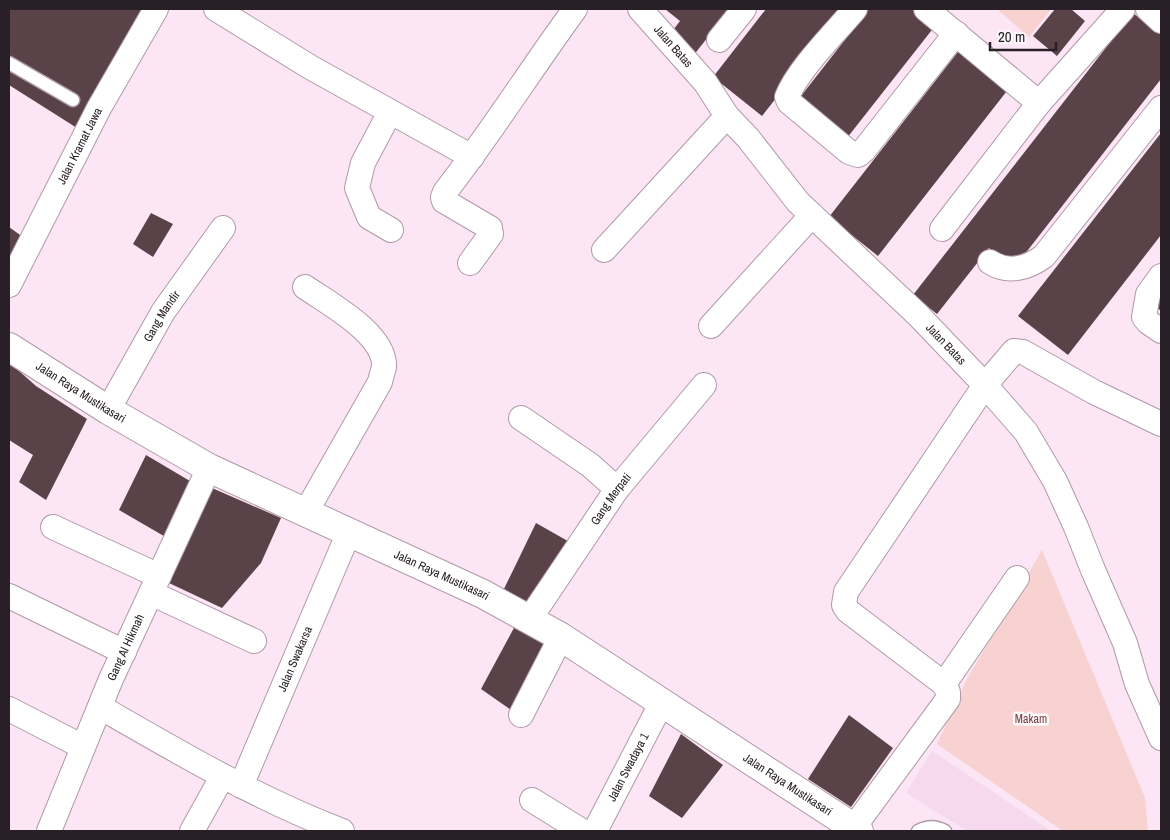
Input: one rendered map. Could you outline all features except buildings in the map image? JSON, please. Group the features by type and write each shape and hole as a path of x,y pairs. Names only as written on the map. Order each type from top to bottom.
{"main road":[{"name":"Jalan Raya Mustikasari","path":"9,347 108,410 209,468 484,594 561,637 857,829"}],"street":[{"name":"Jalan Kramat Jawa","path":"9,284 99,108 156,9"},
{"path":"216,9 310,67 472,157"},
{"path":"470,264 491,234 490,228 444,201 445,192 472,157 534,65 575,9"},
{"name":"Jalan Batas","path":"640,9 704,82 727,116 748,138 798,202 918,315 985,385 1026,432 1055,481 1076,527 1125,643 1137,684 1161,738"},
{"path":"720,40 744,9"},
{"path":"855,9 802,71 787,96 790,102 849,152 858,155 864,150 956,32"},
{"path":"926,9 956,32 1039,103"},
{"path":"942,229 1039,103 1123,9"},
{"path":"1148,9 1161,21"},
{"path":"990,262 999,268 1012,269 1036,262 1044,256 1161,108"},
{"path":"390,112 363,163 357,188 369,217 391,230"},
{"path":"604,250 727,116"},
{"path":"711,326 812,215"},
{"name":"Gang Mandir","path":"108,410 164,312 222,228"},
{"path":"1161,276 1148,294 1144,316 1148,322 1161,331"},
{"path":"305,287 366,330 380,349 384,366 380,382 306,512"},
{"path":"857,829 948,699 948,692 944,684 848,612 844,605 846,592 985,385 1008,355 1014,351 1023,352 1094,392 1161,424"},
{"name":"Gang Merpati","path":"529,620 617,489 704,385"},
{"path":"521,418 590,465 617,489"},
{"name":"Gang Al Hikmah","path":"49,831 124,652 209,468"},
{"path":"52,527 254,641"},
{"name":"Jalan Swakarsa","path":"192,831 231,781 349,532"},
{"path":"944,684 1017,578"},
{"path":"9,596 124,652"},
{"path":"521,715 561,637"},
{"name":"Jalan Swadaya 1","path":"595,831 662,702"},
{"path":"100,708 231,781 327,829"},
{"path":"9,709 83,747"},
{"path":"532,800 582,831"}],"lane":[{"path":"9,63 73,100"},
{"path":"918,831 924,827 939,828 945,831"}],"shaded area":[{"path":"932,751 1051,831 967,831 906,793"}],"green space":[{"path":"997,9 1051,9 1029,37"},
{"name":"Makam","path":"1042,550 1145,798 1148,831 1063,831 937,744 967,679"}]}
